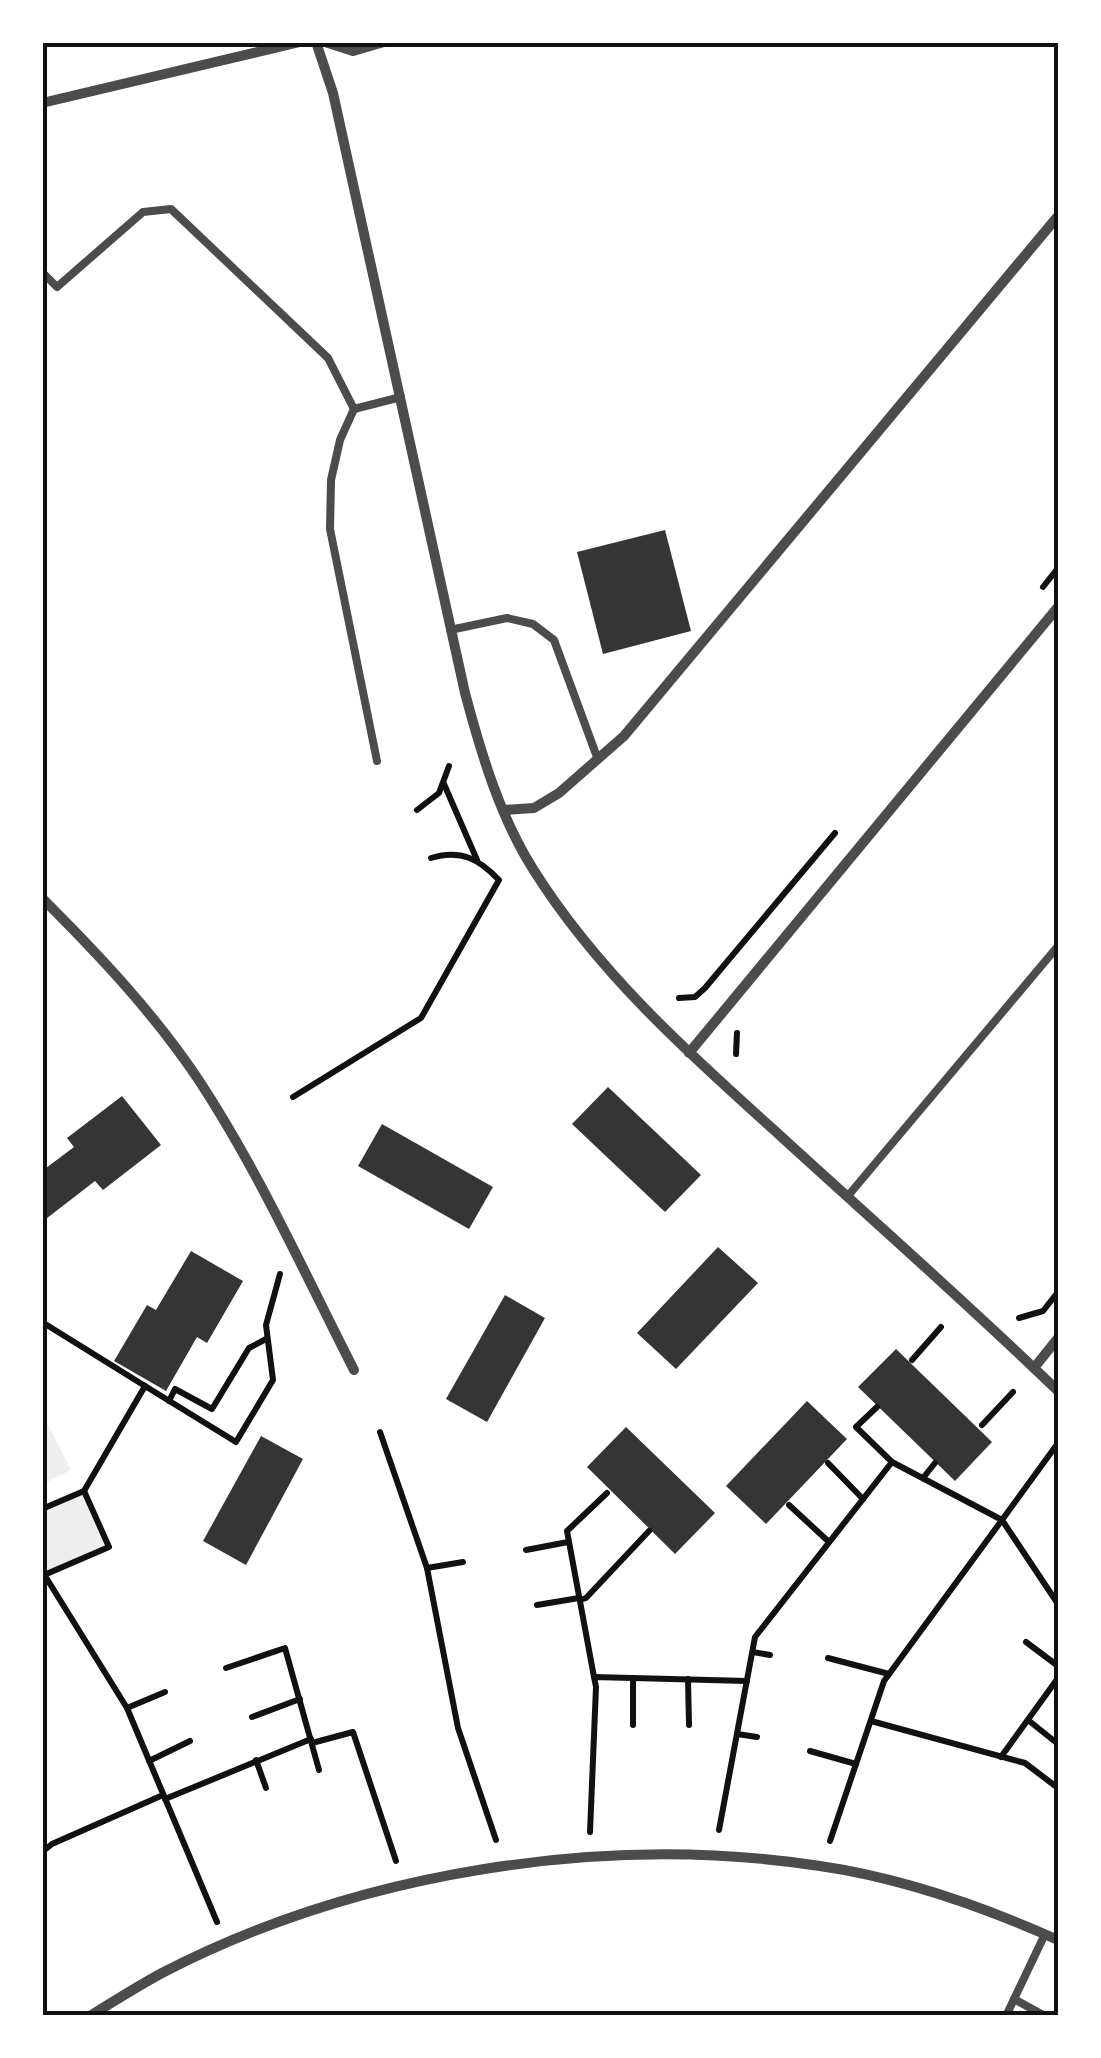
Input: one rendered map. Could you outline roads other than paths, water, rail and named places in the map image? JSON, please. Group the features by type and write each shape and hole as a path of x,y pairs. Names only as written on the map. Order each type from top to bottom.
{"street":[{"path":"42,102 300,42"},
{"path":"316,42 334,93 477,740 530,866 625,989 689,1053 1058,1391"},
{"path":"325,42 353,50 384,42"},
{"path":"504,810 534,808 559,793 624,736 1058,216"},
{"path":"689,1053 1058,607"},
{"path":"42,898 132,990 198,1078 254,1174 354,1370"},
{"path":"1034,1368 1058,1338"},
{"path":"90,2016 163,1973 322,1908 446,1876 569,1858 697,1855 820,1866 958,1900 1058,1940"}],"lane":[{"path":"42,272 57,286 143,212 171,209 328,358 354,408"},
{"path":"354,408 401,396"},
{"path":"354,408 340,440 331,480 330,528 377,761"},
{"path":"450,630 507,618 533,624 554,640 597,757"},
{"path":"847,1197 1058,946"},
{"path":"1006,2016 1045,1934"},
{"path":"1014,1999 1045,2016"}]}
